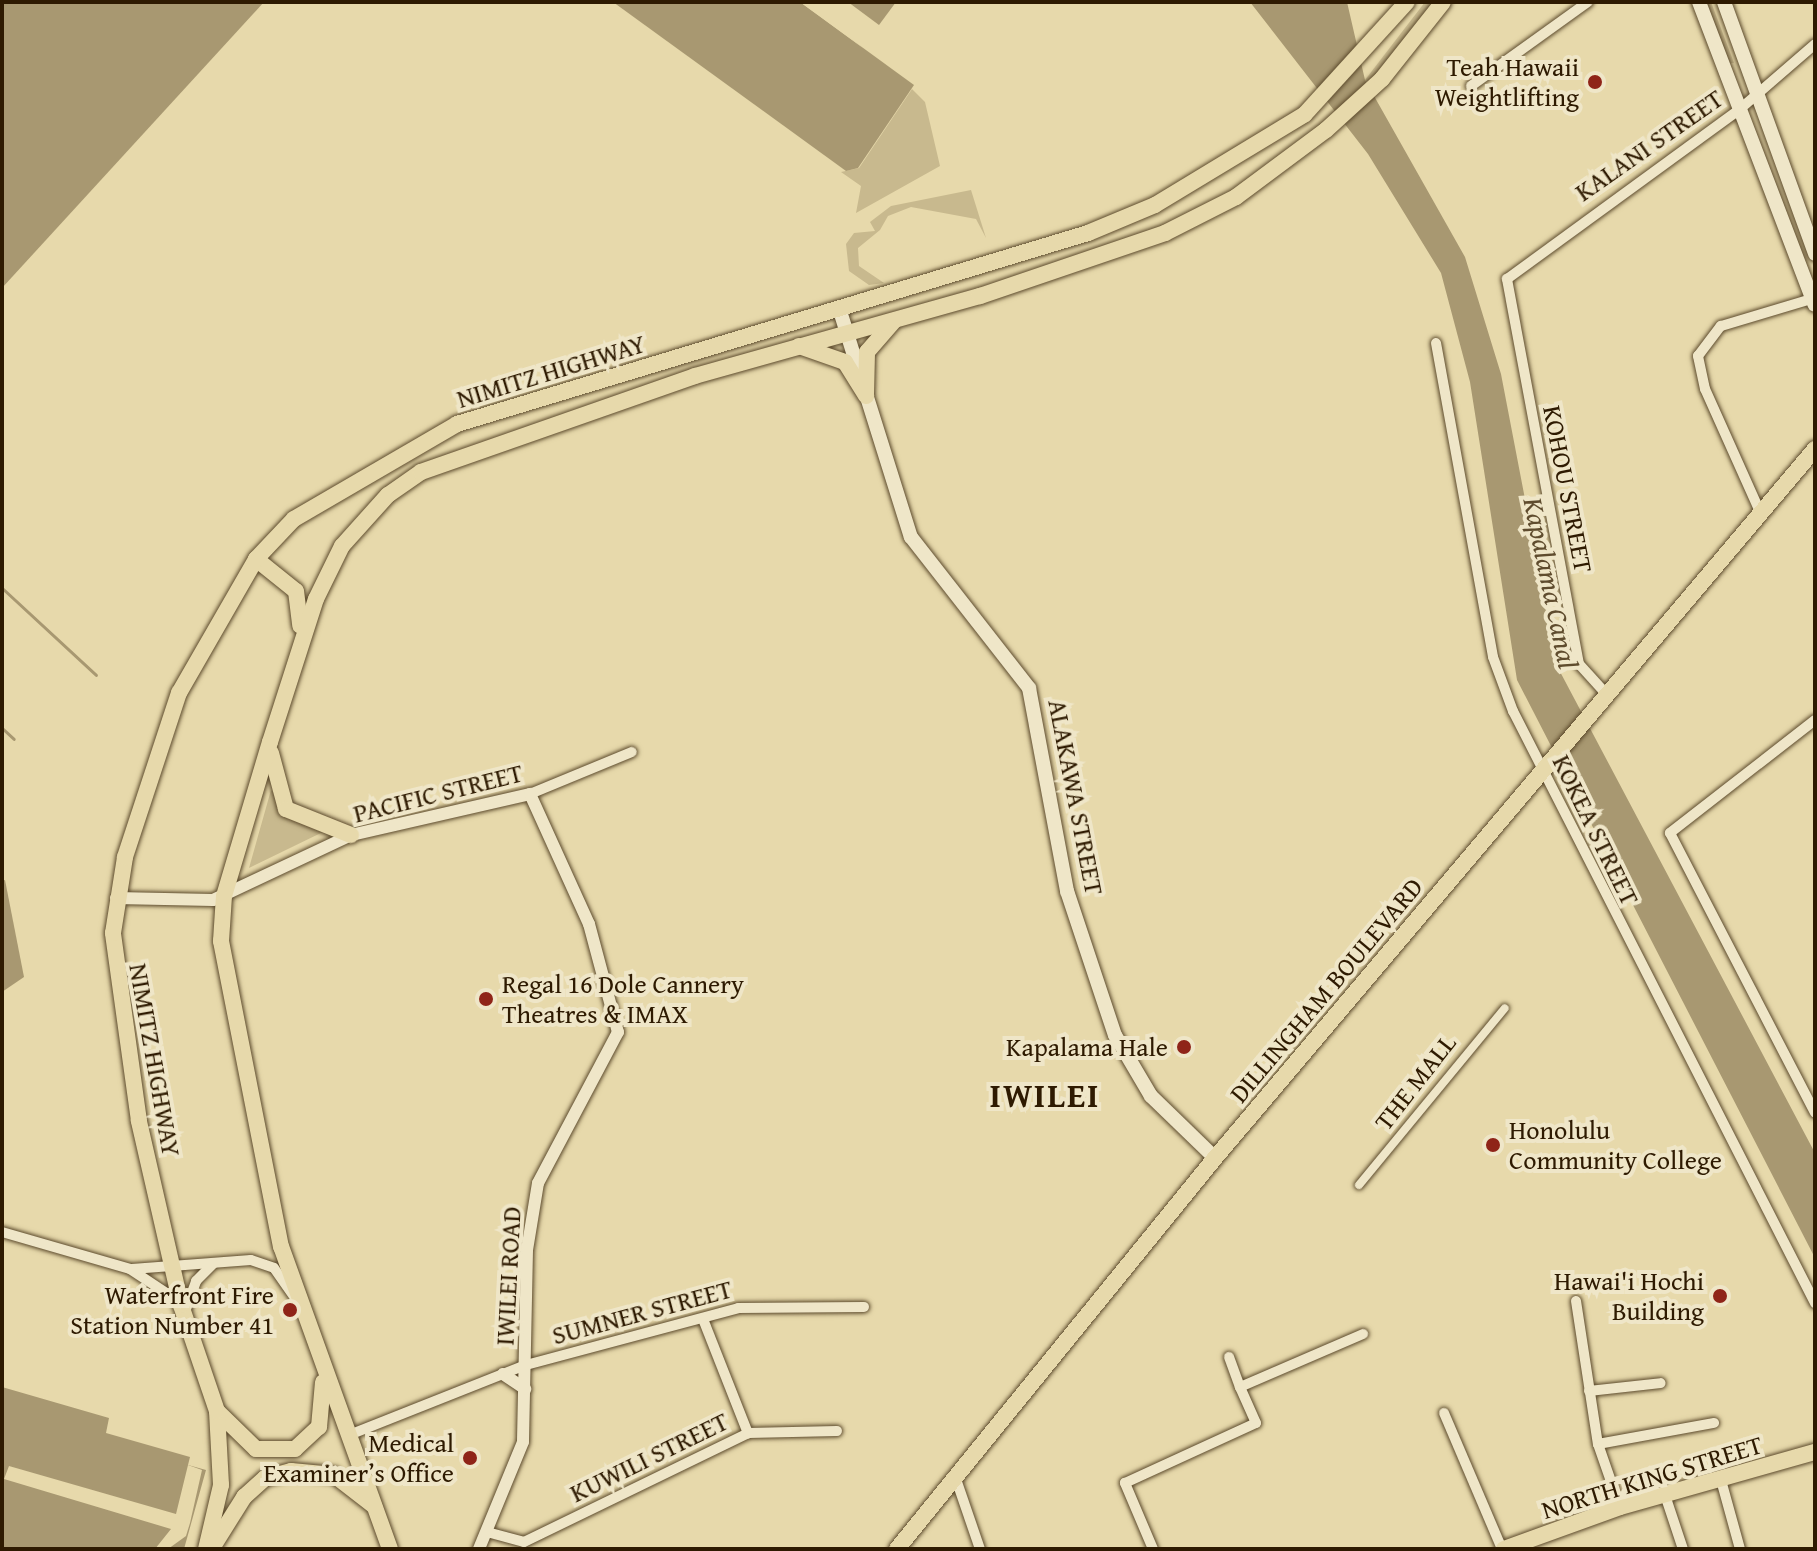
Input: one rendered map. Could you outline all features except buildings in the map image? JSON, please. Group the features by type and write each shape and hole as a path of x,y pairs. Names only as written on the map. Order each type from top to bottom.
{"main road":[{"name":"NIMITZ HIGHWAY","path":"207,1549 221,1485 217,1411 171,1268 120,1026 112,955 116,898 179,693 256,559 304,513 457,424 840,311 1088,233 1220,170 1305,114 1369,50 1407,2"},
{"name":"NIMITZ HIGHWAY","path":"390,1549 299,1305 225,978 224,896 299,652 335,557 403,483 579,413 845,331 896,320 1165,233 1236,197 1326,130 1382,79 1443,2"},
{"path":"1699,2 1814,301"},
{"path":"1724,2 1815,254"},
{"name":"ALAKAWA STREET","path":"840,311 911,537 1029,688 1067,891 1115,1035 1151,1096 1215,1158"},
{"path":"866,396 867,352 896,320"},
{"path":"798,345 845,362 866,396"},
{"name":"DILLINGHAM BOULEVARD","path":"897,1549 1215,1158 1815,449"},
{"name":"DILLINGHAM BOULEVARD","path":"1800,469 1815,457"},
{"path":"256,559 296,591 299,652"},
{"path":"270,742 272,779 286,809 351,835"},
{"path":"217,1411 232,1432 266,1452 295,1449 319,1427 321,1364"},
{"path":"207,1549 265,1478 266,1452"},
{"name":"NORTH KING STREET","path":"1503,1549 1620,1507 1815,1452"},
{"path":"265,1478 325,1472 375,1507"}],"street":[{"path":"1471,86 1588,2"},
{"name":"KALANI STREET","path":"1507,279 1740,109 1815,44"},
{"name":"KOHOU STREET","path":"1507,279 1579,664 1608,696"},
{"path":"1761,514 1705,389 1698,356 1721,326 1814,301"},
{"name":"KOKEA STREET","path":"1436,343 1493,657 1543,772 1815,1303"},
{"path":"1815,720 1670,833 1815,1113"},
{"name":"PACIFIC STREET","path":"116,898 224,896 351,835 530,794 632,752"},
{"name":"IWILEI ROAD","path":"479,1549 520,1454 526,1365 527,1250 538,1183 561,1131 612,1054 618,1024 591,929 530,794"},
{"name":"THE MALL","path":"1359,1185 1505,1008"},
{"path":"2,1232 130,1269 165,1287 181,1305"},
{"path":"188,1326 189,1293 213,1264"},
{"path":"130,1269 267,1264 299,1305"},
{"path":"1576,1301 1598,1444 1620,1507"},
{"name":"SUMNER STREET","path":"349,1435 526,1365 754,1306 864,1307"},
{"path":"703,1319 748,1433"},
{"path":"1240,1387 1363,1334"},
{"path":"1153,1549 1125,1483 1256,1423 1229,1357"},
{"path":"503,1374 525,1389"},
{"path":"1589,1391 1661,1383"},
{"path":"1444,1413 1503,1549"},
{"path":"1598,1444 1714,1423"},
{"name":"KUWILI STREET","path":"487,1532 524,1542 748,1433 837,1431"},
{"path":"955,1475 980,1549"},
{"path":"1721,1480 1740,1549"},
{"path":"1665,1495 1683,1549"}],"shaded area":[{"path":"2,2 264,2 2,288"},
{"path":"613,2 800,2 914,85 858,168 846,171"},
{"path":"848,2 896,2 879,25"},
{"path":"1250,2 1347,2 1365,80 1465,257 1501,374 1557,666 1815,1153 1815,1258 1517,680 1470,382 1441,273 1368,154"},
{"path":"1425,2 1440,2 1370,90 1365,80"},
{"path":"1703,2 1711,2 1734,63 1729,63"},
{"path":"912,89 925,102 940,166 856,213 861,186 841,172 859,168"},
{"path":"971,190 986,238 976,219 911,207 888,216 880,230 858,248 859,266 884,283 869,285 849,271 846,244 854,233 875,231 870,222 891,206"},
{"path":"271,790 302,824 325,831 249,868"},
{"path":"5,880 24,977 2,992 2,881"},
{"path":"2,1387 109,1418 106,1433 190,1457 188,1465 206,1470 184,1549 2,1549"}],"pier":[{"path":"800,2 806,2 863,48"},
{"path":"188,1465 202,1470 190,1523 186,1536 168,1549 155,1549 171,1529 4,1479 9,1466 176,1514"}],"waterway":[{"path":"2,588 96,675"},
{"path":"2,728 14,739"}],"place":[{"name":"Teah Hawaii Weightlifting","path":"1595,82"},
{"name":"Regal 16 Dole Cannery Theatres & IMAX","path":"486,999"},
{"name":"Kapalama Hale","path":"1184,1047"},
{"name":"Honolulu Community College","path":"1493,1145"},
{"name":"Hawai'i Hochi Building","path":"1720,1296"},
{"name":"Waterfront Fire Station Number 41","path":"290,1310"},
{"name":"Medical Examiner’s Office","path":"470,1458"}],"district":[{"name":"IWILEI","path":"1045,1095"}],"water label":[{"name":"Kapalama Canal","path":"1551,583"}]}
